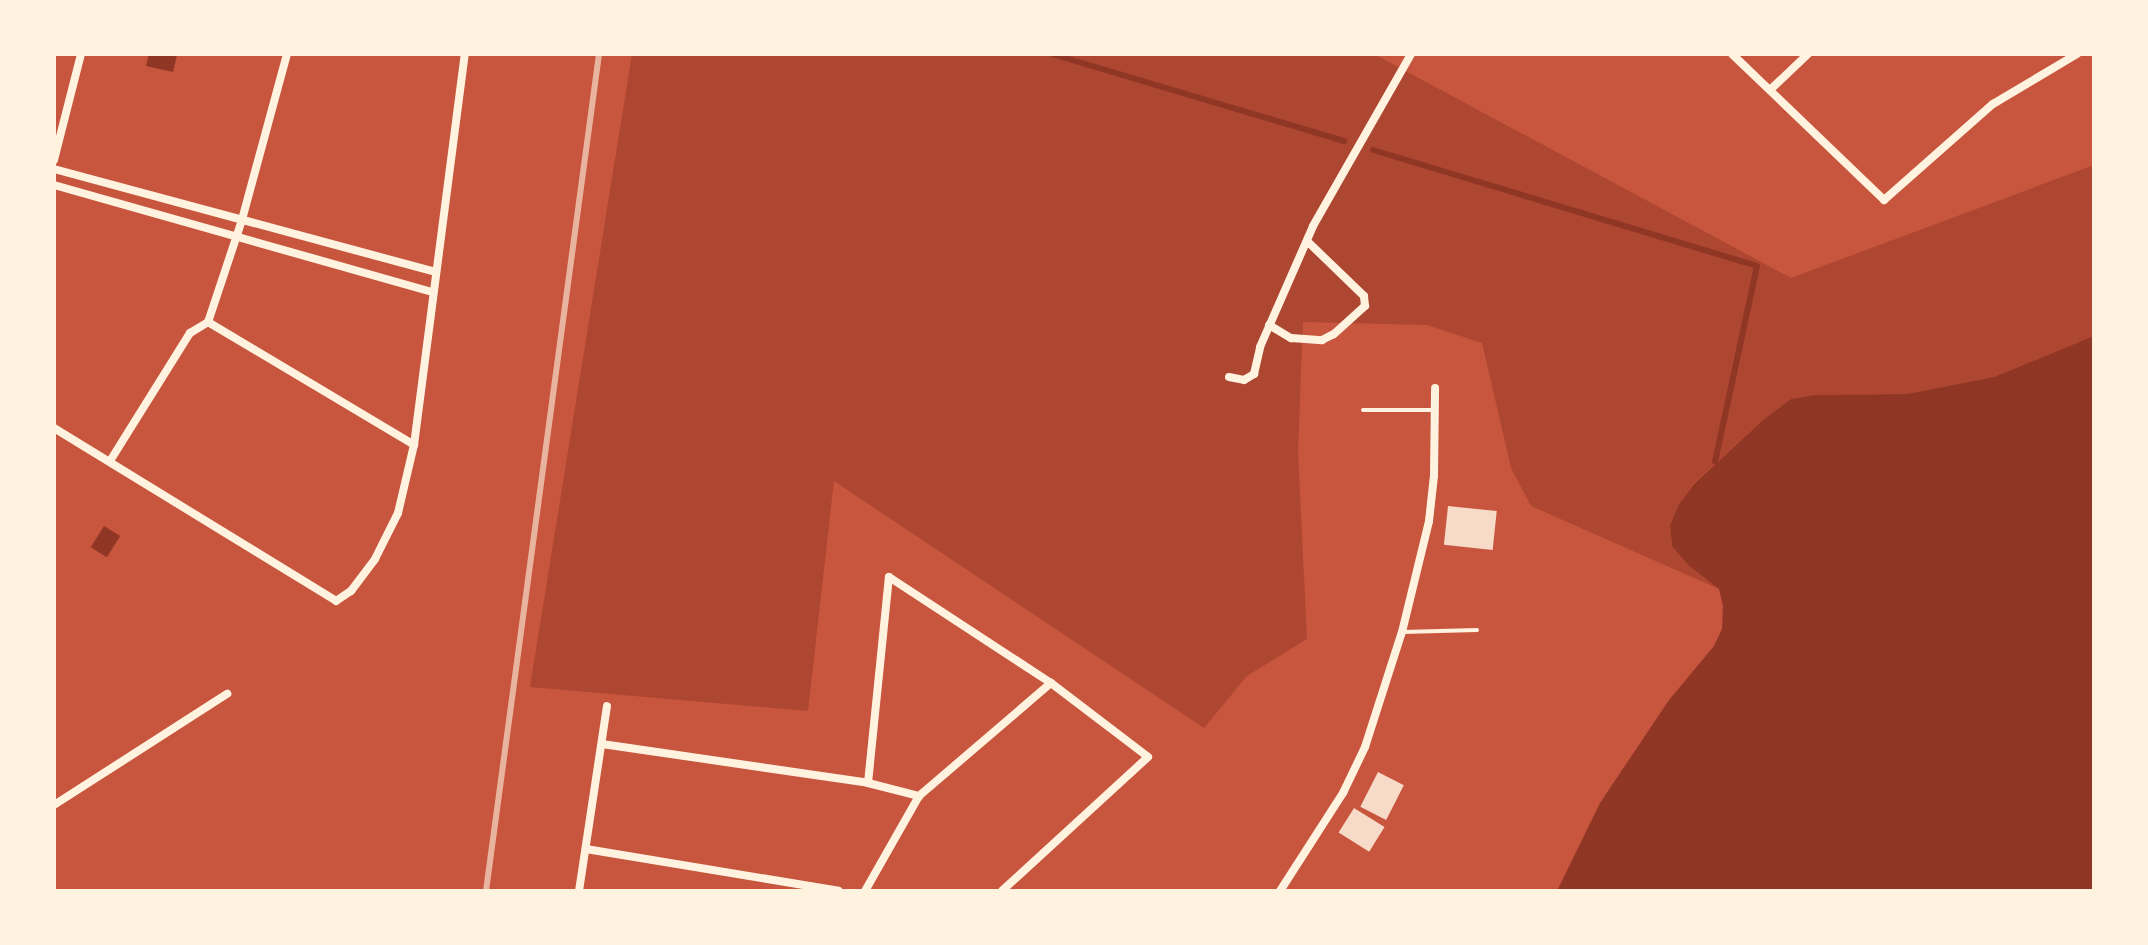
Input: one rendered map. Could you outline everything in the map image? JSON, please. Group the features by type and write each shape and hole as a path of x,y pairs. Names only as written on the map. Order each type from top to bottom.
{"street":[{"path":"54,160 81,54"},
{"path":"110,461 190,333 208,322 237,239 287,54"},
{"path":"54,428 336,601 351,591 375,559 398,513 414,445 431,292 465,54"},
{"path":"1229,377 1244,380 1254,374 1269,325 1307,241 1411,54"},
{"path":"1732,54 1884,200 1993,104 2077,54"},
{"path":"1771,89 1808,54"},
{"path":"54,169 435,272"},
{"path":"54,185 431,292"},
{"path":"1269,325 1291,338 1322,340 1353,320 1365,306 1364,296 1307,241"},
{"path":"208,322 414,445"},
{"path":"1280,891 1343,793 1360,759 1402,632 1429,521 1435,388"},
{"path":"868,783 889,577 1051,683 1148,757 1002,891"},
{"path":"865,891 919,796 1051,683"},
{"path":"54,805 227,694"},
{"path":"579,891 607,706"},
{"path":"602,744 868,783 919,796"},
{"path":"586,849 839,891"}],"lane":[{"path":"1363,410 1436,410"},
{"path":"1402,632 1477,630"}],"shaded area":[{"path":"149,54 177,55 173,72 146,66"},
{"path":"632,54 1374,54 1791,278 2094,165 2094,336 1994,377 1907,394 1815,395 1791,399 1763,420 1694,483 1670,524 1672,546 1688,565 1719,589 1531,506 1511,468 1482,343 1427,325 1303,322 1298,451 1307,639 1247,676 1204,728 834,481 808,711 530,687"},
{"path":"2094,336 2094,891 1557,891 1600,803 1669,700 1714,646 1722,629 1723,606 1719,589 1688,565 1672,546 1670,525 1679,504 1694,484 1763,420 1791,399 1815,395 1907,394 1994,377"},
{"path":"104,526 120,536 107,557 91,547"}],"building":[{"path":"1448,506 1497,511 1493,550 1444,545"},
{"path":"1378,772 1404,785 1386,820 1360,807"},
{"path":"1354,808 1385,827 1369,852 1339,833"}],"waterway":[{"path":"1052,54 1344,141"},
{"path":"1373,150 1757,266 1715,462"}],"railway":[{"path":"486,891 599,54"}]}
